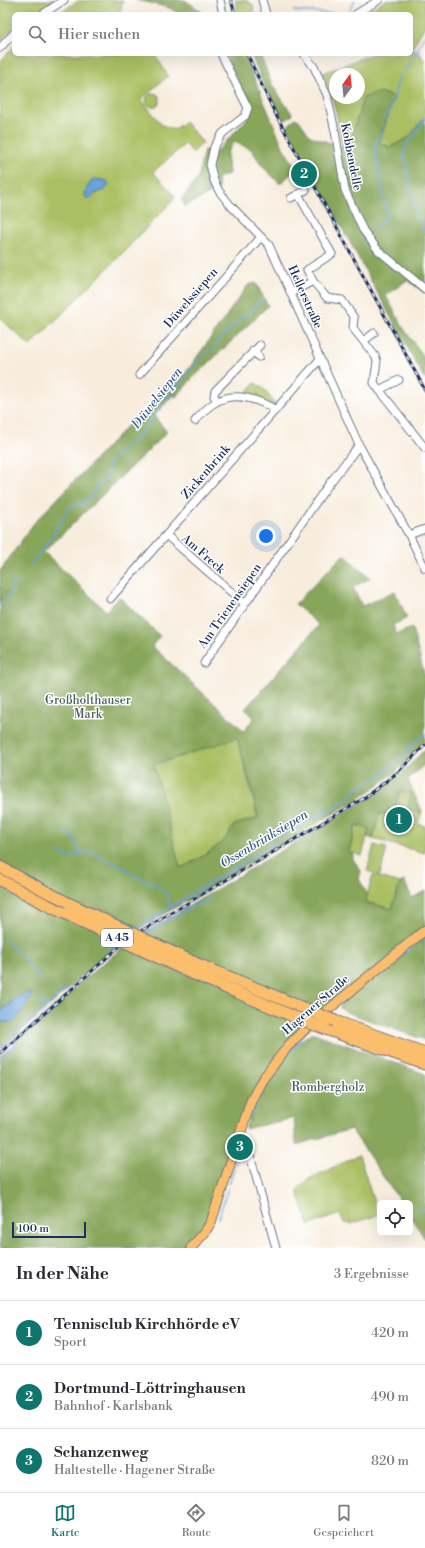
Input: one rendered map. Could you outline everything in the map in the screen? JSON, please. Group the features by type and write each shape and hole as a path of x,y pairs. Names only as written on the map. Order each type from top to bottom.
{"highway":[{"name":"A 45","path":"0,867 48,899"},
{"name":"A 45","path":"0,880 48,899 297,1018 425,1064"},
{"name":"A 45","path":"191,967 306,1009 334,1021 425,1053"}],"main road":[{"name":"Hagener Straße","path":"191,1248 205,1232 211,1222 251,1101 262,1080 288,1046 312,1023 425,930"}],"street":[{"path":"46,12 64,0"},
{"path":"220,0 223,12"},
{"path":"262,0 265,12"},
{"path":"359,12 379,0"},
{"path":"0,48 12,35"},
{"name":"Hellerstraße","path":"222,56 248,108 245,116 223,133 214,147 210,165 212,175 219,191 272,251 359,444 409,535 425,568"},
{"name":"Kobbendelle","path":"306,56 314,67 327,95 345,190 363,230 378,250 425,289"},
{"path":"291,198 306,190"},
{"path":"298,194 332,254 307,270 313,281 327,298 342,300 354,318 353,328 375,356 374,383 425,448"},
{"name":"Düwelssiepen","path":"139,375 261,237"},
{"path":"291,293 313,281"},
{"path":"364,341 374,333"},
{"path":"217,401 214,396 215,391 260,345"},
{"path":"253,351 259,357"},
{"name":"Zickenbrink","path":"110,599 320,359"},
{"path":"379,390 399,380"},
{"path":"195,421 217,401 235,398 248,398 263,403 276,410"},
{"name":"Am Trienensiepen","path":"204,663 326,488 359,444"},
{"path":"409,535 425,530"},
{"name":"Am Freck","path":"166,535 245,604"},
{"path":"239,1137 246,1141 276,1248"}],"green space":[{"path":"0,0 56,0 37,12 12,12 12,29 0,42"},
{"path":"137,0 185,0 202,12 175,12 170,8"},
{"path":"235,0 246,0 253,5 254,12 238,12"},
{"path":"386,0 425,0 425,25 413,47 413,12 366,12"},
{"path":"78,1 123,1 120,12 61,12"},
{"path":"12,48 12,56 156,56 168,76 141,99 162,125 174,130 185,122 203,143 193,153 185,144 153,172 176,197 115,261 30,346 0,318 0,62","holes":["95,179 107,181 105,190 94,194 88,200 85,196 89,183"]},
{"path":"413,50 425,60 425,117 408,138 390,147 379,143 394,98 379,92 365,98 365,68 336,68 367,56 413,56"},
{"path":"227,56 245,56 283,147 296,169 280,184 263,167 251,149 234,142 227,153 229,174 217,178 219,189 185,206 181,199 198,178 204,150 216,152 250,116 250,102 231,68"},
{"path":"252,56 261,56 272,85 293,115 284,121 263,83"},
{"path":"329,71 329,91 323,73"},
{"path":"379,92 394,97 379,143 390,147 408,138 425,117 425,293 407,280 386,296 404,329 425,358 425,380 287,127 295,118 299,120 310,136 348,149 361,104 365,104 365,97"},
{"path":"150,93 156,93 160,97 160,103 156,107 150,107 146,103 146,97"},
{"path":"334,104 362,104 348,149 342,146"},
{"name":"Großholthauser Mark","path":"256,283 268,306 191,380 176,397 173,395 154,416 167,432 44,552 106,611 119,597 160,636 152,646 244,731 254,718 245,709 319,625 295,604 344,554 370,578 353,587 362,606 395,591 407,618 393,625 396,634 412,628 425,677 425,741 397,771 363,796 126,937 0,1050 0,1022 10,1022 30,992 12,1003 12,1006 5,1006 0,1011 0,571 34,523 132,421 142,419 185,374 248,285","holes":["237,738 251,786 258,818 234,825 230,833 218,846 180,868 154,765"]},
{"path":"255,383 264,389 276,406 243,396"},
{"path":"237,737 258,818 234,825 230,833 218,846 180,868 154,765"},
{"path":"425,749 425,764 408,780 422,811 410,810 408,807 411,794 400,791 393,816 380,813 373,839 367,837 369,829 356,825 349,852 353,854 353,859 361,871 359,879 367,894 366,902 392,909 400,883 404,881 412,898 425,891 425,930 335,1003 276,1062 242,1125 235,1134 205,1226 181,1248 0,1248 0,1056 95,970 132,940 366,800 400,775"},
{"path":"400,791 412,794 408,807 420,812 422,811 418,824 425,826 425,853 373,839 380,813"},
{"path":"356,825 369,829 362,856 349,852"},
{"path":"374,845 387,848 380,875 367,871"},
{"path":"373,875 400,883 392,909 365,902"},
{"path":"425,935 425,1040 346,1012 340,1008 341,1003"},
{"name":"Rombergholz","path":"314,1033 425,1074 425,1239 413,1221 413,1200 399,1200 351,1129 296,1145 294,1118 245,1129 256,1101 271,1073 290,1049 302,1039"},
{"path":"359,1155 377,1215 351,1224 344,1223 340,1214 309,1225 297,1190 309,1179"}],"water":[{"path":"93,179 107,181 109,184 105,190 94,194 88,200 85,196 87,188"},
{"path":"31,991 30,1000 14,1022 0,1022 0,1011 8,1005 12,1005 12,1000"}],"waterway":[{"path":"349,12 355,0"},
{"path":"294,11 311,12"},
{"path":"422,56 417,50 425,35"},
{"name":"Düwelsiepen","path":"404,73 417,50"},
{"name":"Düwelsiepen","path":"371,230 376,228 387,217 375,148 395,93 399,76"},
{"path":"425,118 406,146 404,155 417,221 425,232"},
{"name":"Düwelsiepen","path":"31,564 51,538 70,506 82,503 89,499 97,486 106,480 110,461 129,443 134,441 199,359 215,347 219,340 244,315 247,315 262,299"},
{"name":"Düwelsiepen","path":"0,605 10,594 14,581"},
{"name":"Ossenbrinksiepen","path":"135,930 273,844 288,833 348,798 357,788 375,779 394,764 408,751 409,747 425,734"},
{"path":"65,833 73,836 81,853"},
{"path":"58,853 68,857 76,856 83,852 96,854 101,858 124,867 130,873 158,886 168,895 170,907"},
{"path":"145,934 178,914 208,900 208,898"},
{"path":"370,981 425,936"},
{"path":"5,940 22,956 41,980"},
{"name":"Ossenbrinksiepen","path":"106,952 117,943"},
{"name":"Ossenbrinksiepen","path":"0,1048 67,988"},
{"path":"39,1004 45,1002 47,1006"},
{"path":"0,1058 59,1004"},
{"path":"283,1060 303,1038"},
{"path":"252,1113 258,1098"},
{"path":"229,1184 242,1142"},
{"path":"218,1219 228,1188"},
{"path":"419,1209 425,1210"}],"railway":[{"path":"231,0 234,12"},
{"path":"248,56 275,113 425,390"},
{"path":"0,1053 129,938 364,798 398,772 425,745"}],"place":[{"name":"Dortmund-Löttringhausen","path":"304,174"},
{"name":"Tennisclub Kirchhörde eV","path":"399,820"},
{"name":"Schanzenweg","path":"240,1147"}]}
